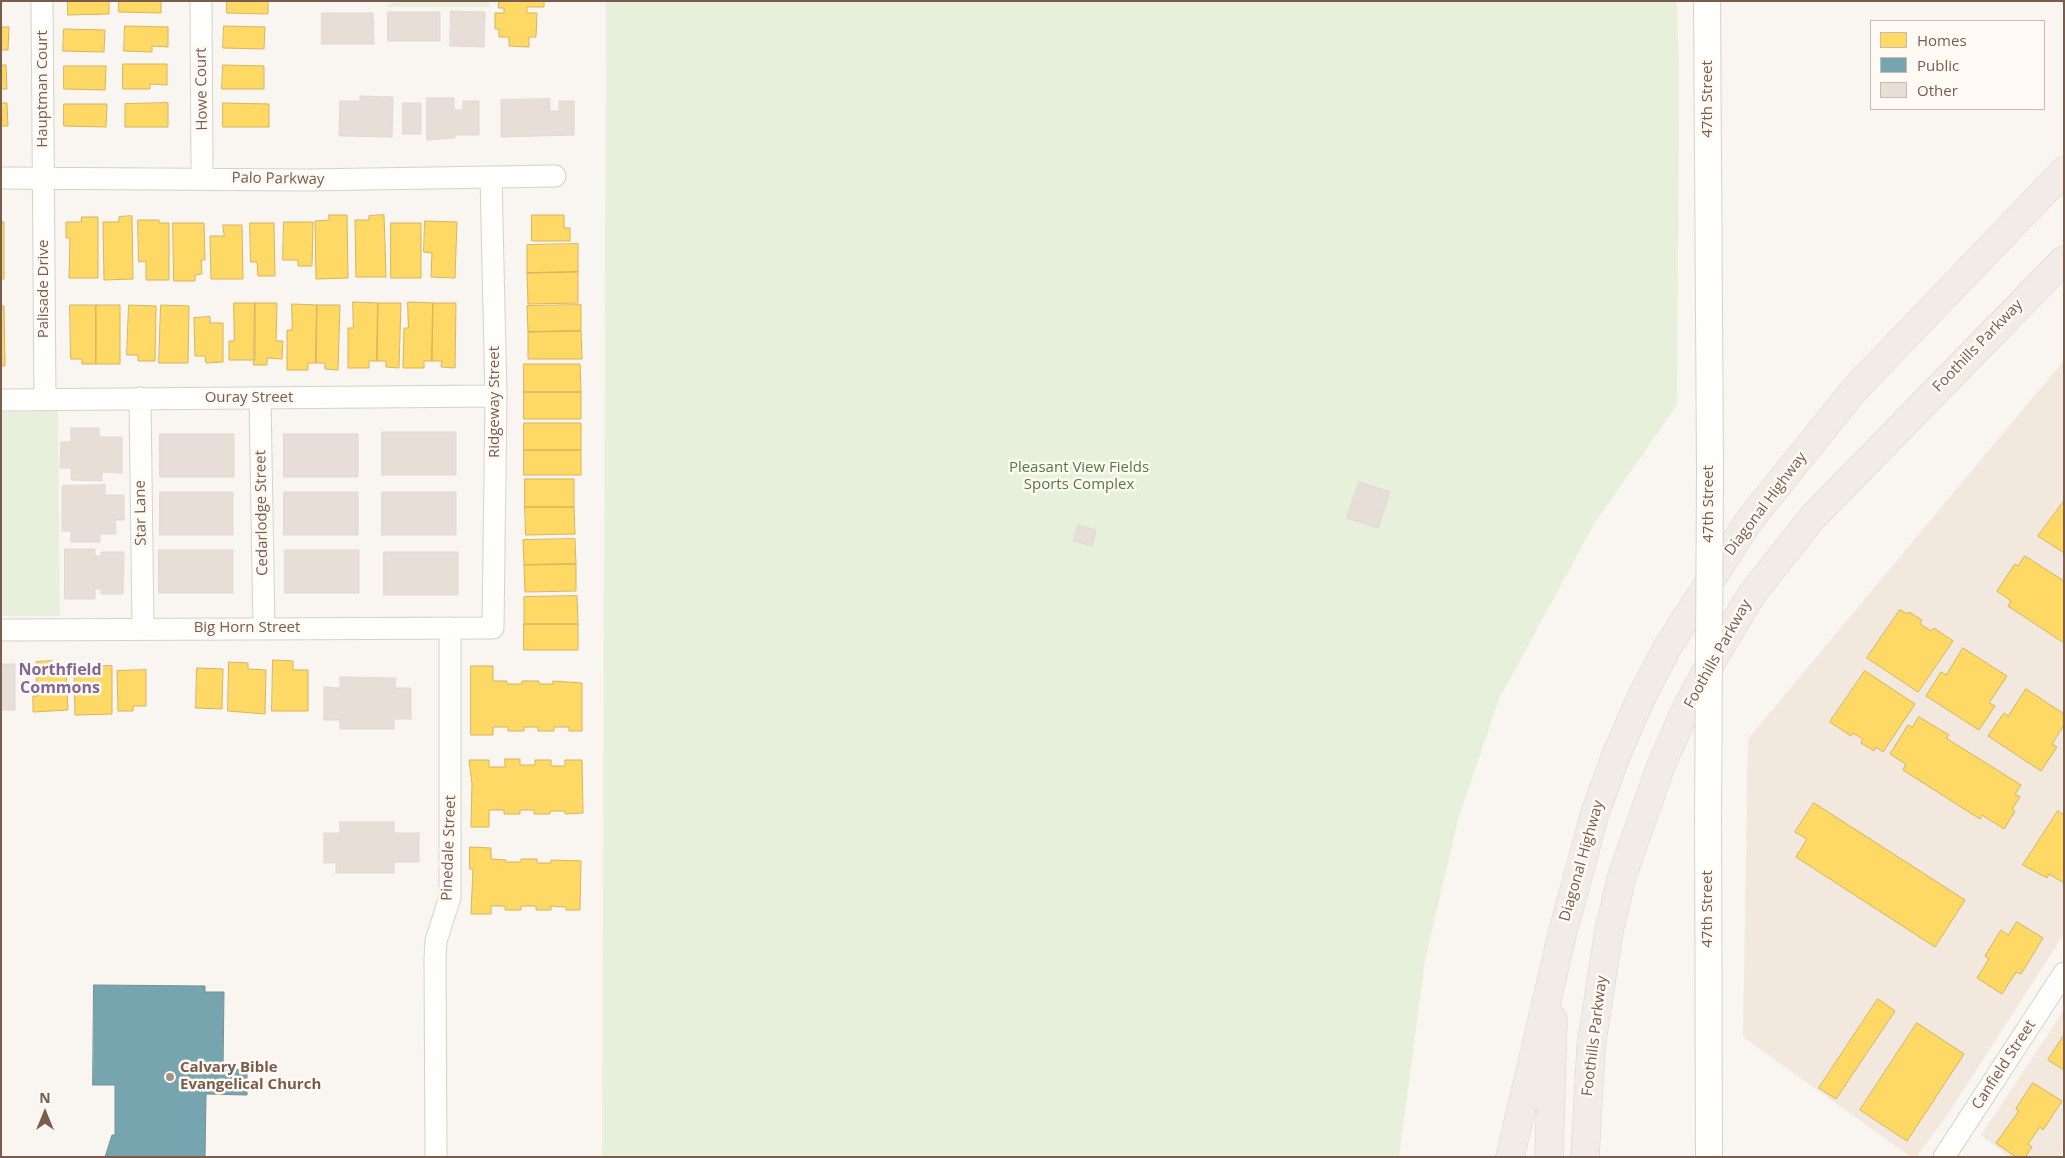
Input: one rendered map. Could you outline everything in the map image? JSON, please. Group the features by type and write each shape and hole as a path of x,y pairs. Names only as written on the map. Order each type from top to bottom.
{"highway":[{"name":"Diagonal Highway","path":"1563,931 1595,813 1641,698 1667,648 1748,522 1855,389 2064,171"},
{"name":"Foothills Parkway","path":"1585,1157 1591,1048 1610,931 1622,876 1661,766 1687,707 1718,650 1752,594 1813,516 2064,260"},
{"path":"1510,1157 1563,931"},
{"path":"1549,1157 1554,1014 1563,931"}],"street":[{"name":"Hauptman Court","path":"42,1 43,178"},
{"name":"Howe Court","path":"201,1 202,177"},
{"name":"47th Street","path":"1708,1 1710,472 1709,1157"},
{"name":"Palo Parkway","path":"1,178 202,177 308,180 554,176"},
{"name":"Ridgeway Street","path":"490,177 496,396 493,628"},
{"name":"Palisade Drive","path":"43,178 45,399"},
{"name":"Ouray Street","path":"1,400 496,396"},
{"name":"Star Lane","path":"140,398 143,629"},
{"name":"Cedarlodge Street","path":"260,398 264,628"},
{"name":"Pinedale Street","path":"436,1157 435,958 436,941 450,897 450,628"},
{"name":"Big Horn Street","path":"1,630 493,628"},
{"name":"Canfield Street","path":"1944,1157 2064,973"}],"shaded area":[{"path":"2064,360 2064,934 1948,1114 1916,1157 1911,1157 1743,1037 1748,739"},
{"path":"2064,1010 2064,1149 2059,1157 2009,1157 1981,1135"}],"green space":[{"path":"395,1 489,1 489,7 386,7"},
{"name":"Pleasant View Fields Sports Complex","path":"606,1 1677,1 1679,75 1677,405 1594,524 1499,699 1458,819 1425,961 1399,1157 602,1157"},
{"path":"58,411 60,616 1,616 1,412"}],"building: Homes":[{"path":"68,1 109,1 109,14 68,15"},
{"path":"119,1 161,1 161,13 119,12"},
{"path":"227,1 268,1 268,14 227,13"},
{"path":"499,1 544,1 544,7 527,7 527,13 537,13 536,37 529,37 529,47 509,46 509,37 499,37 499,29 495,29 495,13 504,13 504,8 499,8"},
{"path":"125,26 168,27 168,47 152,46 152,52 124,51"},
{"path":"224,26 265,27 264,49 223,48"},
{"path":"1,27 9,27 8,50 1,50"},
{"path":"64,29 105,30 104,52 63,51"},
{"path":"123,64 167,64 167,85 150,84 150,89 123,89"},
{"path":"1,65 6,65 7,89 1,89"},
{"path":"223,65 264,66 264,89 222,89"},
{"path":"64,66 106,66 105,90 64,89"},
{"path":"1,103 7,103 8,126 1,126"},
{"path":"168,103 168,127 125,127 125,104"},
{"path":"223,103 269,104 269,127 223,127"},
{"path":"64,104 107,104 106,127 64,126"},
{"path":"329,215 347,215 348,278 316,279 315,221 329,220"},
{"path":"384,215 386,277 356,277 355,220 369,220 369,216"},
{"path":"532,215 564,215 564,228 570,228 570,241 532,241"},
{"path":"132,216 133,279 104,280 103,222 119,222 119,217"},
{"path":"82,217 98,217 98,278 69,278 70,238 66,238 66,222 81,222"},
{"path":"138,220 159,220 159,223 169,223 169,280 146,280 146,261 139,262"},
{"path":"425,221 457,222 455,278 431,277 432,253 424,252"},
{"path":"1,222 4,222 4,279 1,279"},
{"path":"284,222 313,222 312,266 298,266 298,260 283,260"},
{"path":"173,223 204,223 205,260 201,260 202,274 195,275 195,281 174,281"},
{"path":"250,223 274,223 275,276 258,276 257,262 251,262"},
{"path":"391,223 421,223 421,278 391,278"},
{"path":"223,225 242,225 243,279 211,279 210,236 224,236"},
{"path":"578,244 578,272 527,273 527,245"},
{"path":"578,272 578,303 528,304 527,273"},
{"path":"353,302 378,303 377,361 369,361 369,368 348,368 348,328 353,328"},
{"path":"408,302 433,303 432,361 424,361 424,368 403,368 404,328 408,328"},
{"path":"234,303 255,303 255,360 229,360 229,341 234,341"},
{"path":"255,303 277,303 276,341 283,341 282,359 267,358 267,365 254,365"},
{"path":"378,303 401,303 399,368 386,367 386,361 377,361"},
{"path":"433,303 456,303 455,368 441,367 442,361 432,361"},
{"path":"292,304 317,305 316,363 308,363 308,370 287,370 287,330 292,330"},
{"path":"70,305 96,305 96,364 82,364 82,359 71,359"},
{"path":"96,305 120,305 120,364 96,364"},
{"path":"129,305 156,306 155,361 138,361 138,355 127,355"},
{"path":"161,305 189,306 188,363 159,363"},
{"path":"317,305 340,305 338,370 325,369 325,363 316,363"},
{"path":"581,305 581,331 528,332 527,306"},
{"path":"1,306 4,306 5,366 1,366"},
{"path":"210,317 210,323 223,323 223,362 206,363 205,356 195,356 194,318"},
{"path":"581,331 582,359 528,359 528,332"},
{"path":"524,364 580,364 581,392 524,392"},
{"path":"524,392 581,392 581,419 524,419"},
{"path":"524,423 581,423 581,450 524,450"},
{"path":"524,450 581,450 581,475 524,475"},
{"path":"525,479 574,479 574,507 525,507"},
{"path":"2064,501 2064,553 2038,536"},
{"path":"525,507 574,507 575,534 526,535"},
{"path":"575,539 576,564 524,565 523,540"},
{"path":"2025,556 2064,581 2064,643 2008,606 2011,601 1997,591 2015,564 2018,566"},
{"path":"576,564 576,591 525,592 524,565"},
{"path":"577,596 578,624 524,624 524,597"},
{"path":"1900,610 1908,614 1909,612 1922,620 1920,624 1931,631 1934,628 1953,641 1918,692 1867,658"},
{"path":"524,624 578,624 578,650 524,650"},
{"path":"1963,648 2007,676 1989,703 1995,706 1979,730 1926,696 1941,672 1946,675"},
{"path":"273,660 293,661 293,670 308,670 308,711 272,711"},
{"path":"52,661 53,670 66,669 68,710 33,712 33,696 37,696 36,662"},
{"path":"229,662 248,663 248,669 266,670 265,714 228,711"},
{"path":"112,666 112,714 75,715 74,667"},
{"path":"471,666 493,666 493,681 507,681 507,684 522,684 522,681 539,681 539,684 553,684 553,681 582,683 582,731 569,731 569,727 554,727 554,731 538,731 538,727 524,727 524,731 508,731 508,727 493,727 493,735 471,735"},
{"path":"197,668 223,669 222,709 196,708"},
{"path":"146,670 146,706 133,706 133,711 118,711 117,671"},
{"path":"1865,671 1915,704 1883,752 1876,747 1874,751 1861,743 1863,739 1853,733 1851,736 1830,722"},
{"path":"2026,689 2064,714 2064,725 2052,744 2057,747 2041,771 1988,736 2004,713 2008,716"},
{"path":"1919,717 1949,735 1946,738 2021,785 2015,794 2020,797 2012,809 2015,811 2004,829 1982,815 1980,819 1903,770 1906,764 1890,754 1908,725 1912,727"},
{"path":"505,759 520,759 520,765 535,765 535,760 551,760 551,766 565,766 565,760 582,760 583,813 565,814 565,811 550,811 550,814 534,814 534,810 520,810 520,814 504,814 504,810 489,810 489,827 471,827 472,784 469,760 489,760 489,767 505,767"},
{"path":"1814,803 1965,900 1935,947 1796,857 1807,839 1795,832"},
{"path":"2058,811 2064,815 2064,883 2049,874 2047,878 2023,865"},
{"path":"470,847 491,848 491,859 506,860 506,862 521,862 521,859 537,859 537,863 551,863 551,860 581,861 580,910 566,910 566,907 551,906 551,910 536,910 536,906 521,906 521,910 505,910 505,906 491,906 491,914 471,914 473,869 470,869"},
{"path":"2017,922 2043,938 2021,974 2016,972 2002,994 1977,978 1989,959 1985,956 2001,930 2008,935"},
{"path":"1878,999 1895,1011 1836,1099 1819,1088"},
{"path":"1917,1023 1964,1054 1907,1141 1860,1110"},
{"path":"2064,1035 2064,1070 2048,1060"},
{"path":"2033,1083 2062,1101 2043,1130 2040,1127 2028,1144 2032,1147 2025,1157 2016,1157 1996,1143 2019,1111 2016,1109"}],"building: Public":[{"name":"Calvary Bible Evangelical Church","path":"94,985 205,986 205,992 224,992 223,1069 247,1070 247,1095 206,1094 205,1157 105,1157 112,1135 115,1135 115,1085 93,1085"}],"building: Other":[{"path":"451,11 485,12 484,47 450,46"},
{"path":"388,12 440,12 440,41 388,41"},
{"path":"322,13 373,13 374,44 322,44"},
{"path":"360,96 393,97 392,137 339,136 340,101 360,101"},
{"path":"427,98 454,98 454,110 463,110 463,101 479,101 479,135 455,135 455,138 427,140"},
{"path":"550,99 550,111 559,111 559,101 574,101 574,135 501,137 501,100"},
{"path":"403,103 421,103 421,134 403,134"},
{"path":"71,428 99,428 99,437 122,437 122,473 102,472 102,481 71,480 71,468 60,468 61,442 71,442"},
{"path":"382,432 456,432 456,475 382,475"},
{"path":"160,434 234,434 234,477 160,477"},
{"path":"284,434 358,434 358,477 284,477"},
{"path":"1359,482 1390,492 1378,528 1347,518"},
{"path":"105,485 105,495 124,495 124,520 115,520 116,534 100,534 100,542 71,542 71,531 62,531 62,486"},
{"path":"160,492 233,492 233,535 160,535"},
{"path":"284,492 358,492 358,535 284,535"},
{"path":"382,492 456,492 456,535 382,535"},
{"path":"1078,525 1096,530 1092,546 1074,541"},
{"path":"65,549 95,549 95,556 101,556 101,552 124,552 123,594 101,594 101,589 95,589 95,599 65,599"},
{"path":"159,550 233,550 233,593 159,593"},
{"path":"285,550 359,550 359,593 285,593"},
{"path":"384,552 458,552 458,595 384,595"},
{"path":"1,664 15,664 15,710 1,710"},
{"path":"340,677 396,678 395,688 411,688 411,719 394,719 394,729 340,729 340,720 324,720 324,687 340,688"},
{"path":"340,822 394,822 394,833 419,833 419,862 394,862 394,873 336,873 336,863 324,863 324,833 340,833"}],"place":[{"name":"Calvary Bible Evangelical Church","path":"170,1077"}],"district":[{"name":"Northfield Commons","path":"60,679"}]}
